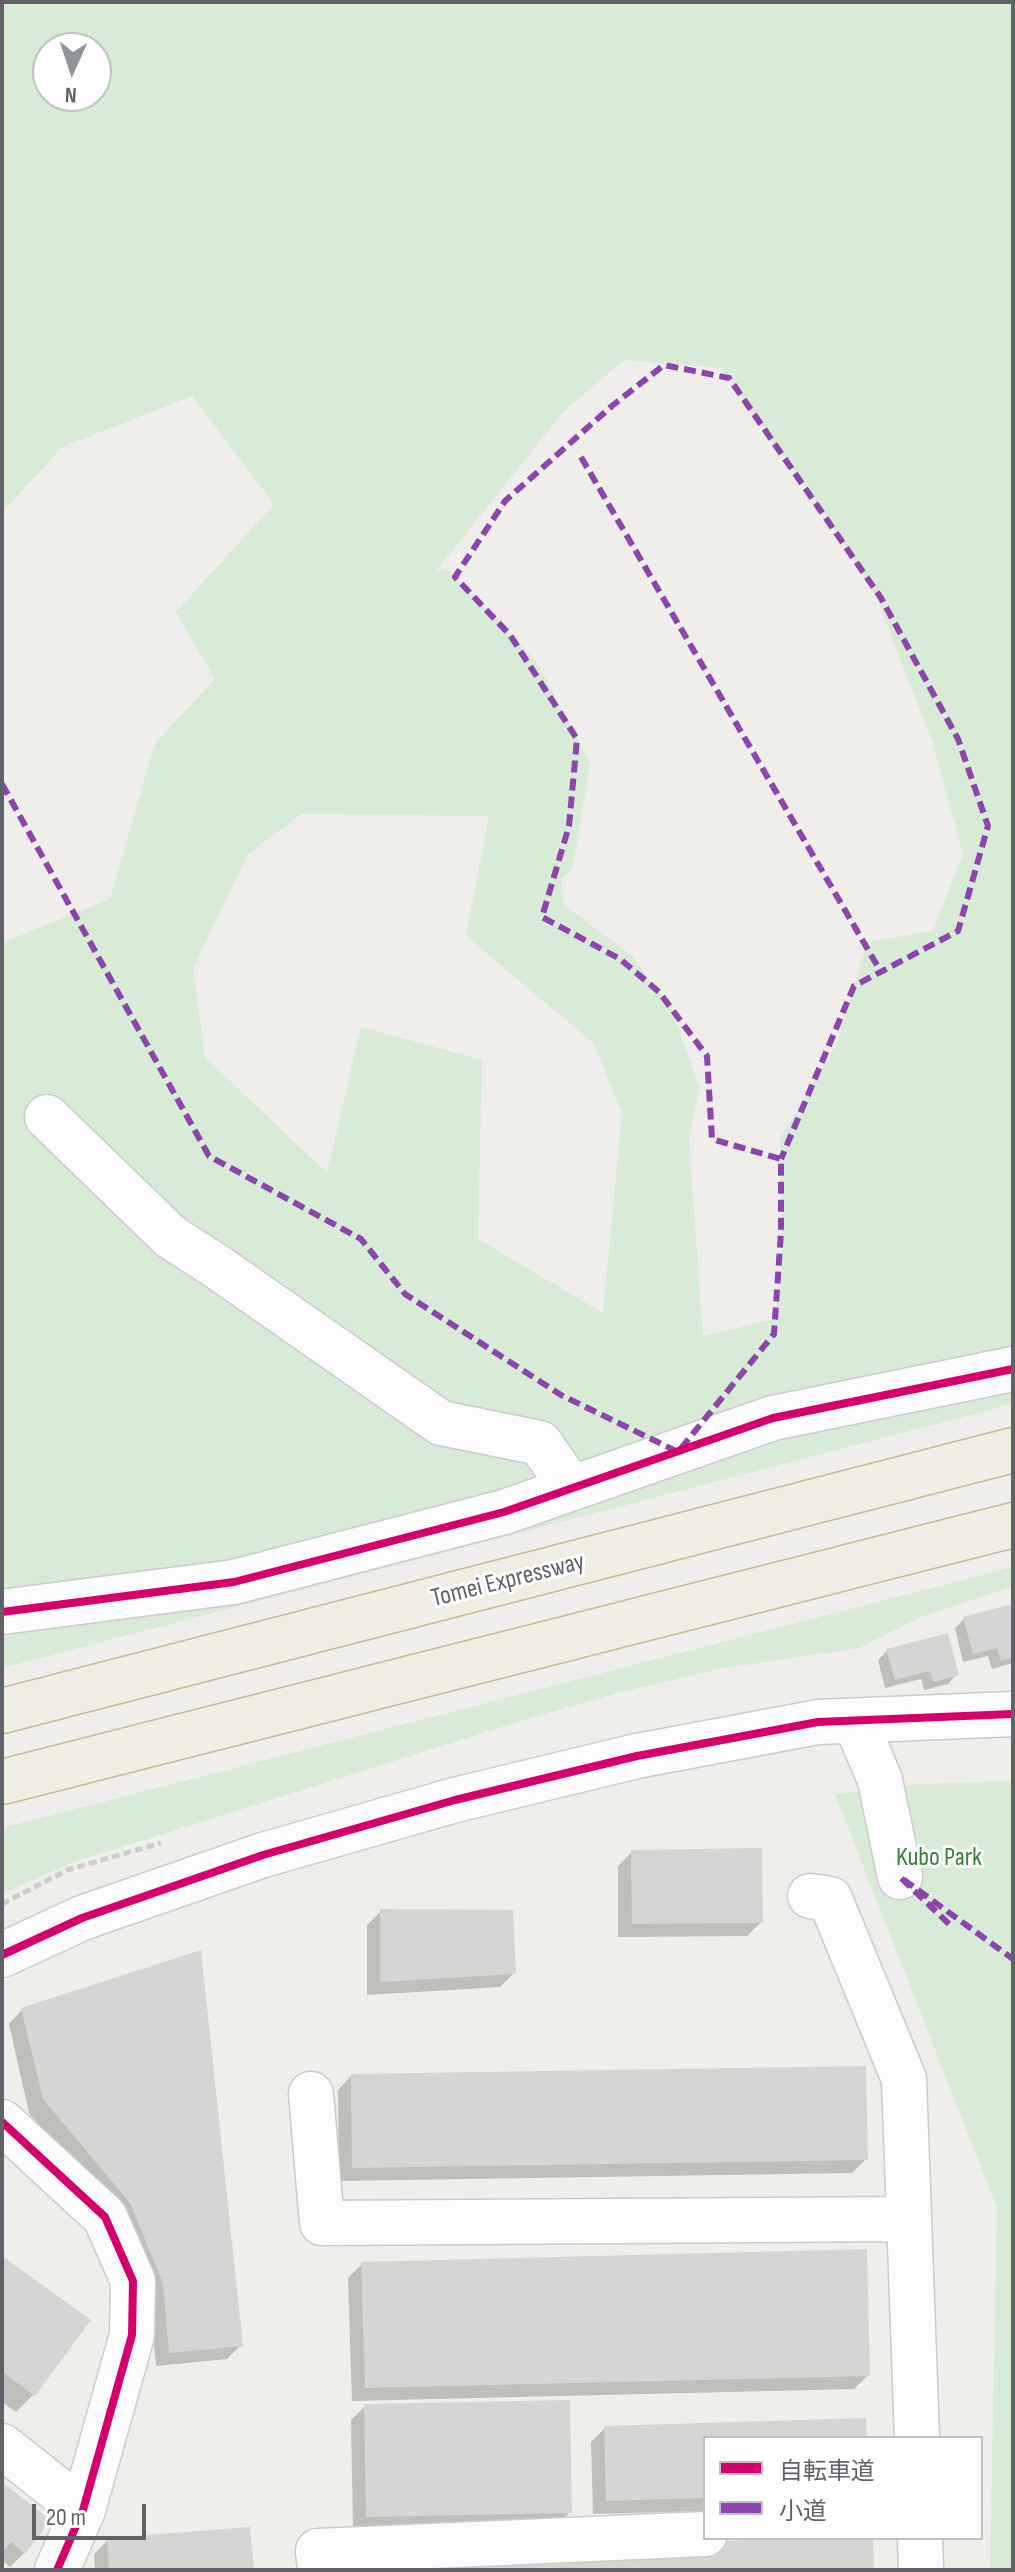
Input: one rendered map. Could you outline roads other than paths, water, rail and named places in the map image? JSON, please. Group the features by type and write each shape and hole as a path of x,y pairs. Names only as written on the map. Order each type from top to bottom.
{"highway":[{"name":"Tomei Expressway","path":"2,1711 1013,1450"},
{"path":"2,1782 1013,1525"}],"street":[{"path":"47,1117 171,1237 441,1423 540,1443 571,1488"},
{"path":"2,1612 234,1582 504,1512 773,1418 1013,1369"},
{"path":"2,1955 82,1918 247,1861 455,1800 637,1756 818,1722 1013,1714"},
{"path":"855,1721 880,1780 900,1877"},
{"path":"810,1896 830,1899 904,2079 917,2436"},
{"path":"311,2094 322,2223 909,2219"},
{"path":"2,2122 105,2217 133,2281 132,2335 83,2510 57,2570"},
{"path":"2,2446 83,2510"},
{"path":"320,2570 318,2551 703,2534"},
{"path":"920,2540 921,2570"}],"park label":[{"name":"Kubo Park","path":"939,1858"}]}
